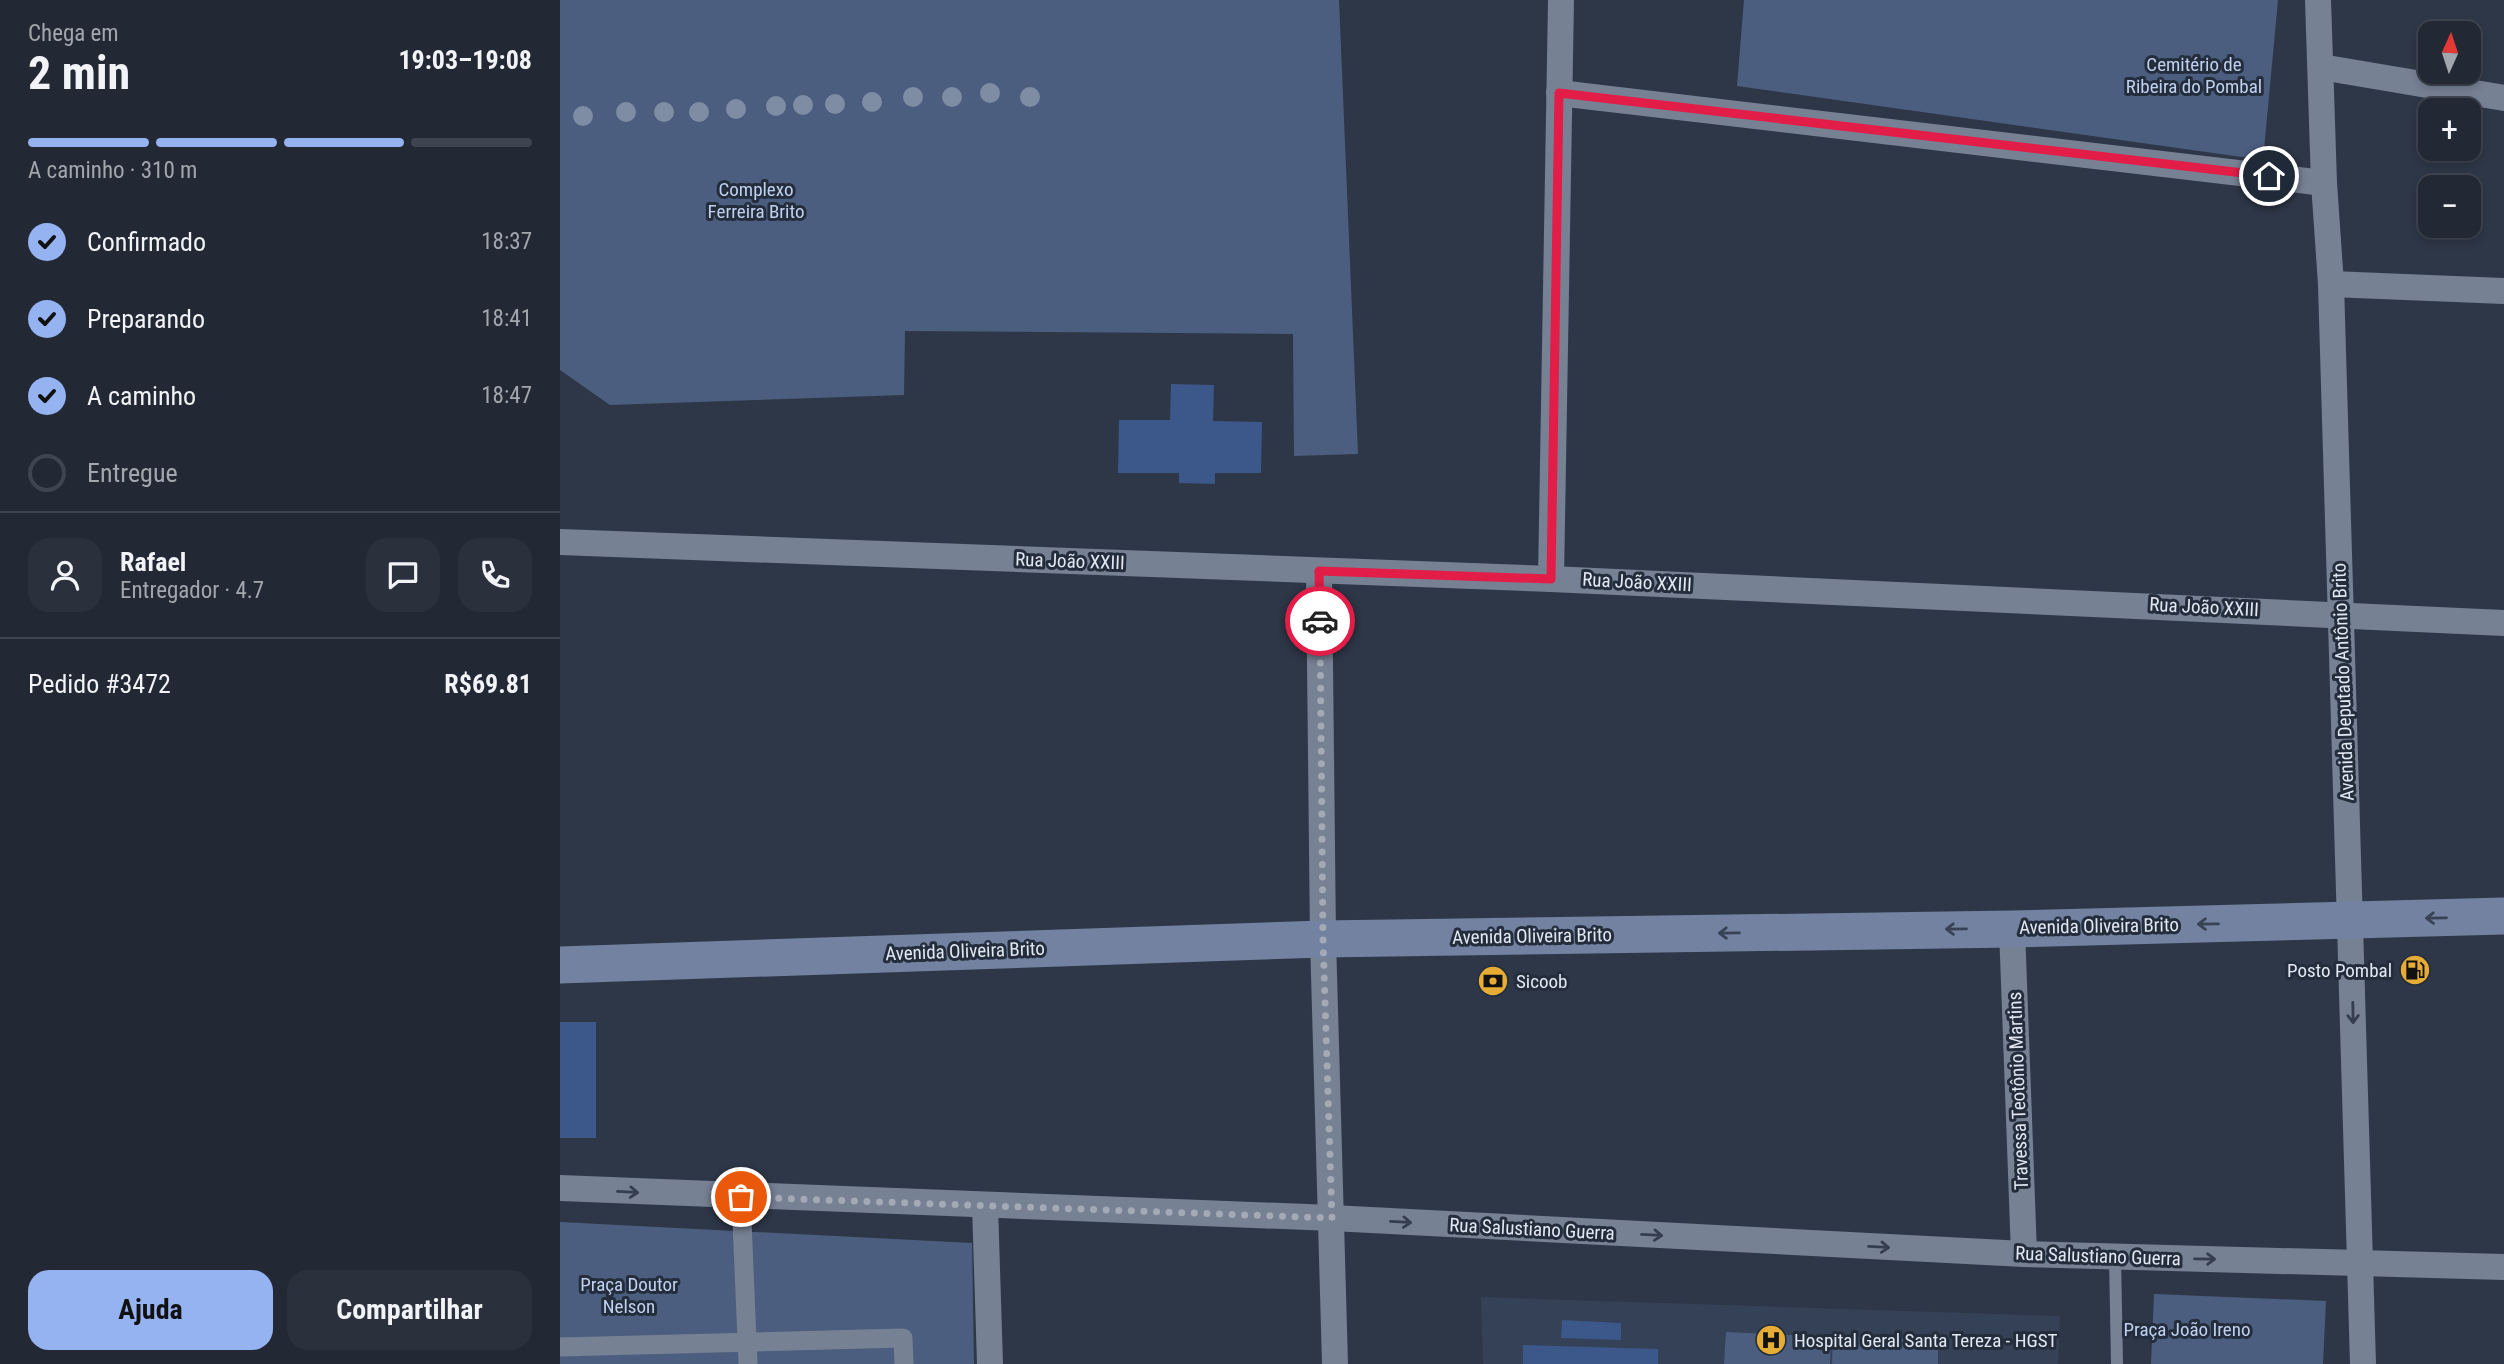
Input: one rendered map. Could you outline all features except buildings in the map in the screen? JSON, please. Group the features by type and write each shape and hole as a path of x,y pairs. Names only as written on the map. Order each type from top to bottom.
{"main road":[{"name":"Avenida Oliveira Brito","path":"560,965 1323,939 2011,929 2504,916"}],"street":[{"path":"1551,579 1561,0"},
{"name":"Avenida Deputado Antônio Brito","path":"2318,0 2324,183 2331,284 2363,1364"},
{"path":"2321,67 2504,98"},
{"path":"1559,93 2324,183"},
{"path":"2331,284 2504,291"},
{"name":"Rua João XXIII","path":"560,542 1551,579 2504,623"},
{"path":"1319,571 1323,939 1335,1364"},
{"name":"Travessa Teotônio Martins","path":"2011,929 2024,1254"},
{"name":"Rua Salustiano Guerra","path":"560,1188 1332,1218 2024,1254 2504,1267"},
{"path":"741,1197 748,1364"},
{"path":"985,1205 990,1364"},
{"path":"560,1347 903,1338 904,1364"}],"lane":[{"path":"2115,1257 2116,1364"}],"shaded area":[{"name":"Hospital Geral Santa Tereza - HGST","path":"1481,1297 2060,1316 2058,1364 1483,1364"}],"green space":[{"name":"Complexo Ferreira Brito","path":"560,0 1339,0 1358,454 1294,456 1293,334 905,331 904,395 610,405 560,370"},
{"name":"Cemitério de Ribeira do Pombal","path":"1744,0 2278,0 2263,160 1737,86"},
{"name":"Praça Doutor Nelson","path":"560,1222 972,1243 974,1364 560,1364"},
{"name":"Praça João Ireno","path":"2154,1294 2326,1301 2323,1364 2151,1364"},
{"path":"1726,1332 1831,1337 1830,1364 1724,1364"},
{"path":"1833,1336 1938,1340 1938,1364 1832,1364"}],"way so far":[{"path":"741,1197 1332,1218 1323,939 1320,621"}],"place":[{"name":"Posto Pombal","path":"2415,970"},
{"name":"Sicoob","path":"1493,981"},
{"name":"Hospital Geral Santa Tereza - HGST","path":"1771,1340"}],"route":[{"path":"1320,621 1319,571 1551,579 1559,93 2269,176"}]}
